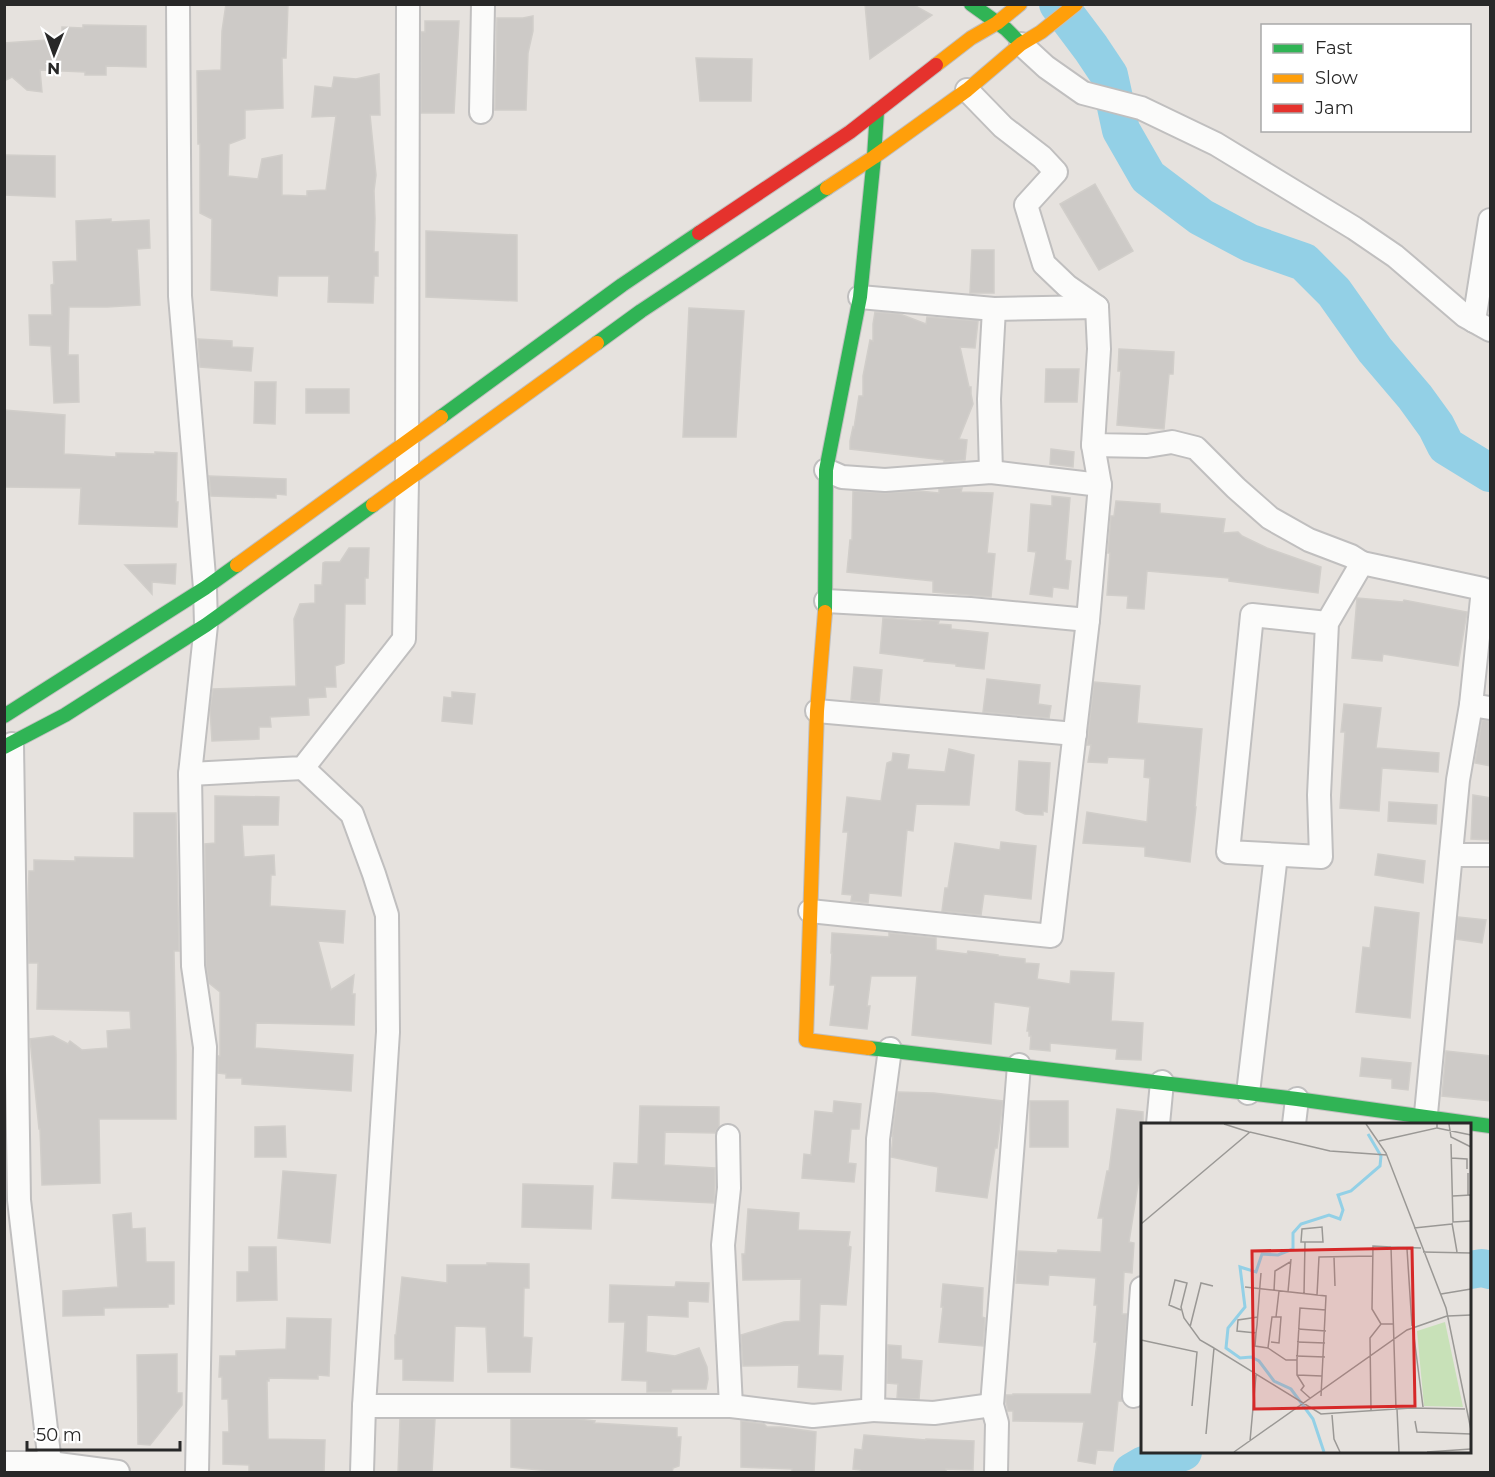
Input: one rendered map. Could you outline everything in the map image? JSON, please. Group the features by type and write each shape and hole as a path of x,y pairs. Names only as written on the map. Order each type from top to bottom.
{"main road":[{"path":"971,4 997,22 1022,44"},
{"path":"8,745 65,715 206,625 641,311 874,157 967,90 1022,44 1076,4"},
{"path":"4,716 205,588 622,285 850,132 971,38 1019,5"},
{"path":"877,111 860,297 826,470 826,601 817,711 806,1040 1297,1099 1425,1121 1451,1123"},
{"path":"1471,1124 1491,1126"}],"street":[{"path":"178,4 180,296 205,588 206,625 190,774 193,966 205,1047 197,1473"},
{"path":"303,768 404,639 407,480 408,4"},
{"path":"481,112 483,4"},
{"path":"1022,44 1046,67 1083,93 1141,108 1216,144 1354,228 1395,256 1465,316 1482,325 1491,220"},
{"path":"967,90 1003,128 1042,158 1056,172 1026,205 1044,264 1067,286 1097,307"},
{"path":"860,297 994,309 1097,307"},
{"path":"810,911 1051,936 1088,621 1100,485 1093,445 1100,349 1097,307"},
{"path":"991,472 989,399 994,309"},
{"path":"1093,445 1147,446 1172,442 1196,448 1270,519 1309,540 1351,556 1362,563 1483,589 1481,707 1458,780 1425,1121"},
{"path":"826,470 842,477 885,480 991,472 1100,485"},
{"path":"1327,623 1252,615 1228,852 1321,857 1319,795 1327,623 1362,563"},
{"path":"826,601 970,609 1088,621"},
{"path":"817,711 1075,734"},
{"path":"8,745 19,1200 50,1462"},
{"path":"190,774 303,768 352,814 387,915 388,1032 364,1406 362,1473"},
{"path":"1248,1093 1276,855"},
{"path":"1451,855 1491,855"},
{"path":"873,1410 878,1139 890,1049"},
{"path":"996,1473 997,1423 992,1405 1019,1065"},
{"path":"1158,1123 1162,1082"},
{"path":"1294,1123 1297,1099"},
{"path":"728,1136 729,1188 723,1245 731,1406"},
{"path":"1134,1396 1141,1336"},
{"path":"364,1406 731,1406 813,1416 873,1410 933,1413 992,1405"},
{"path":"4,1463 50,1462 118,1473"}],"building":[{"path":"226,4 288,4 286,58 282,58 283,108 245,110 245,138 229,144 228,176 258,179 262,159 282,155 282,195 307,196 307,191 326,190 336,116 312,117 315,86 332,88 334,77 356,79 379,74 380,115 370,115 376,175 374,252 378,252 378,276 374,276 373,303 328,302 329,276 278,276 277,296 211,290 212,219 200,213 197,71 221,70 222,31"},
{"path":"865,4 912,4 932,15 870,59"},
{"path":"533,16 533,31 528,53 526,110 495,110 497,18"},
{"path":"425,21 459,21 454,113 421,113 421,32 425,32"},
{"path":"83,25 146,26 146,67 106,66 106,75 40,70 42,92 27,90 12,77 4,81 4,43 62,39 62,27 83,28"},
{"path":"696,58 752,59 751,101 700,101"},
{"path":"4,155 55,156 55,197 4,195"},
{"path":"1095,184 1133,251 1099,270 1060,204"},
{"path":"111,219 111,222 149,220 150,248 137,249 140,305 69,307 68,355 78,355 79,402 54,403 51,346 30,345 29,315 52,315 53,262 77,261 76,221"},
{"path":"426,231 517,235 517,301 426,297"},
{"path":"972,250 994,250 994,293 970,293"},
{"path":"689,308 744,311 736,437 683,437"},
{"path":"875,312 900,314 926,324 927,317 978,321 975,348 960,347 969,387 971,387 973,404 959,439 967,440 965,460 944,462 944,460 850,449 859,396 863,396 863,376 870,340 873,341"},
{"path":"198,339 232,341 232,347 253,348 251,371 200,367"},
{"path":"1119,349 1174,352 1173,374 1169,374 1164,429 1117,425 1121,371 1118,371"},
{"path":"1046,369 1079,369 1077,402 1045,402"},
{"path":"255,382 276,382 275,424 254,423"},
{"path":"306,389 349,389 349,413 306,413"},
{"path":"4,410 65,415 64,454 116,457 116,453 177,453 177,527 79,524 81,488 4,487"},
{"path":"1051,449 1074,452 1073,467 1050,464"},
{"path":"209,476 286,479 286,495 276,494 276,498 211,496"},
{"path":"962,488 961,492 993,493 987,553 995,554 991,597 933,592 933,581 847,572 850,540 852,540 853,491 939,493 939,489"},
{"path":"1052,496 1070,498 1065,560 1071,561 1068,589 1053,587 1052,597 1030,594 1036,552 1028,551 1031,504 1052,506"},
{"path":"1116,501 1160,504 1160,513 1225,519 1223,533 1238,532 1267,548 1321,567 1318,593 1229,581 1229,578 1147,571 1144,609 1127,608 1128,596 1107,595 1111,516 1114,516"},
{"path":"349,548 369,548 368,578 365,578 365,604 345,604 344,663 335,666 336,687 325,687 326,697 308,698 309,715 270,717 271,727 259,727 259,739 212,741 210,710 213,689 296,686 294,619 300,604 315,603 315,585 322,585 323,563 340,562"},
{"path":"176,564 175,584 152,582 152,594 125,565"},
{"path":"1357,598 1403,602 1404,600 1467,612 1458,666 1383,654 1382,661 1352,658"},
{"path":"883,618 939,621 938,624 951,625 951,629 988,633 984,669 880,653"},
{"path":"854,667 882,670 879,703 851,700"},
{"path":"987,679 1040,685 1038,704 1051,706 1049,718 983,712"},
{"path":"1094,682 1140,686 1137,723 1202,729 1190,862 1145,856 1145,847 1083,843 1087,812 1147,822 1150,778 1144,777 1145,759 1108,757 1107,763 1088,762 1091,745 1087,745"},
{"path":"452,692 475,694 472,724 442,721 444,697 452,698"},
{"path":"1344,704 1381,708 1376,748 1439,753 1438,772 1382,768 1379,811 1340,808 1345,732 1341,732"},
{"path":"1482,720 1491,721 1491,766 1475,763"},
{"path":"949,749 974,755 969,805 916,804 913,831 907,830 901,896 869,893 868,903 851,901 852,895 842,894 848,832 843,832 847,797 881,801 887,763 892,761 893,753 909,755 907,769 945,772"},
{"path":"1019,761 1050,763 1047,812 1043,811 1043,815 1025,814 1016,810"},
{"path":"1473,795 1491,798 1491,840 1471,839"},
{"path":"215,796 279,797 278,825 242,825 244,857 274,855 275,875 271,875 270,906 345,911 343,943 318,941 331,990 354,975 352,994 355,994 354,1025 256,1023 255,1048 353,1055 351,1091 242,1084 242,1078 226,1078 226,1074 218,1073 220,992 209,983 206,965 205,844 215,843"},
{"path":"1389,802 1437,805 1436,824 1388,821"},
{"path":"134,813 176,813 179,951 174,951 176,1119 99,1119 100,1183 42,1185 40,1129 30,1039 53,1036 68,1044 70,1041 82,1050 108,1048 107,1031 131,1029 130,1011 37,1009 38,963 29,963 29,871 34,871 34,860 75,861 75,857 134,858"},
{"path":"1001,842 1036,846 1031,899 984,894 981,915 942,911 955,843 1000,850"},
{"path":"1378,854 1425,861 1423,883 1375,875"},
{"path":"1375,907 1419,913 1410,1018 1356,1012 1363,947 1370,948"},
{"path":"1458,917 1486,920 1482,943 1456,939"},
{"path":"832,933 889,937 890,933 936,938 936,950 967,954 968,951 1025,959 1025,963 1039,964 1037,979 1070,984 1071,971 1114,973 1111,1021 1143,1023 1141,1060 1116,1059 1117,1049 1050,1043 1050,1051 1030,1049 1031,1036 1027,1031 1030,1007 994,1002 991,1044 912,1035 917,976 871,976 867,1029 830,1025 835,985 830,985"},
{"path":"1446,1051 1491,1056 1491,1101 1442,1096"},
{"path":"1362,1058 1411,1063 1408,1090 1392,1088 1392,1079 1360,1076"},
{"path":"898,1092 934,1093 1003,1101 987,1198 936,1191 938,1167 891,1157"},
{"path":"834,1101 861,1104 859,1129 851,1129 848,1163 856,1164 854,1182 802,1178 804,1154 811,1155 815,1111 833,1113"},
{"path":"1030,1101 1068,1101 1068,1147 1030,1147"},
{"path":"640,1106 719,1107 719,1126 715,1133 665,1132 664,1165 715,1168 714,1203 612,1198 614,1163 638,1164"},
{"path":"1117,1109 1143,1112 1141,1166 1129,1242 1134,1243 1132,1273 1124,1272 1122,1314 1127,1314 1122,1401 1118,1401 1113,1451 1097,1450 1095,1464 1078,1461 1084,1422 1013,1421 1013,1411 1008,1411 1006,1395 1091,1394 1097,1342 1094,1342 1097,1305 1094,1305 1096,1278 1049,1275 1048,1285 1016,1283 1018,1251 1101,1252 1103,1218 1098,1218 1107,1171 1109,1171"},
{"path":"285,1126 286,1157 255,1157 255,1127"},
{"path":"283,1171 336,1175 330,1243 278,1238"},
{"path":"523,1184 593,1186 591,1229 522,1227"},
{"path":"748,1209 799,1213 798,1230 850,1232 848,1246 851,1247 846,1305 820,1304 818,1355 843,1356 841,1390 798,1387 799,1365 743,1366 741,1335 784,1322 800,1321 801,1279 743,1280 742,1254 745,1254"},
{"path":"131,1213 132,1229 145,1228 146,1262 174,1262 174,1304 168,1304 168,1307 104,1308 104,1315 63,1316 63,1291 118,1287 113,1215"},
{"path":"249,1247 276,1247 277,1300 237,1301 237,1272 249,1272"},
{"path":"487,1263 529,1264 529,1288 524,1288 523,1337 532,1338 530,1372 488,1372 486,1327 455,1326 453,1381 403,1380 403,1359 395,1359 395,1335 402,1277 447,1283 447,1265 487,1265"},
{"path":"676,1282 709,1283 708,1302 688,1301 688,1317 647,1315 646,1352 675,1356 699,1348 707,1367 706,1389 647,1392 647,1381 622,1380 625,1322 609,1322 610,1285 675,1287"},
{"path":"943,1284 983,1288 982,1317 985,1318 983,1346 939,1342"},
{"path":"287,1318 331,1319 329,1376 318,1375 318,1379 269,1378 267,1381 268,1439 325,1440 324,1473 249,1471 249,1465 223,1464 223,1432 229,1432 228,1399 222,1399 222,1377 219,1377 220,1356 236,1356 236,1351 286,1349"},
{"path":"888,1345 901,1346 901,1359 922,1361 919,1399 897,1398 898,1384 887,1383"},
{"path":"177,1354 177,1393 182,1393 182,1405 150,1445 138,1444 137,1355"},
{"path":"400,1419 435,1419 432,1473 398,1473"},
{"path":"511,1419 577,1419 595,1421 594,1423 677,1428 677,1437 681,1437 679,1466 673,1468 672,1473 568,1473 511,1467"},
{"path":"741,1421 764,1424 767,1427 816,1432 814,1473 792,1473 792,1469 741,1467"},
{"path":"864,1435 974,1441 973,1470 946,1469 946,1473 860,1473 860,1470 853,1469 855,1449 862,1450"}],"waterway":[{"path":"1058,4 1109,75 1121,130 1148,177 1201,217 1250,243 1304,262 1334,292 1375,350 1415,397 1436,426 1446,446 1490,473"},
{"path":"1471,1270 1482,1268 1490,1270"},
{"path":"1132,1472 1144,1465 1180,1453"}],"traffic: fast":[{"path":"971,4 1006,29 1017,40"},
{"path":"825,612 826,470 860,297 877,111"},
{"path":"597,343 641,311 827,188"},
{"path":"441,417 622,285 699,233"},
{"path":"4,747 65,715 206,625 373,505"},
{"path":"4,716 205,588 237,565"},
{"path":"869,1048 1297,1099 1469,1123"},
{"path":"1471,1123 1490,1126"}],"traffic: slow":[{"path":"936,65 971,38 997,23 1020,4"},
{"path":"827,188 967,90 1021,44 1041,32 1076,4"},
{"path":"373,505 597,343"},
{"path":"237,565 441,417"},
{"path":"825,612 817,711 806,1040 869,1048"}],"traffic: jam":[{"path":"699,233 850,132 936,65"}]}
